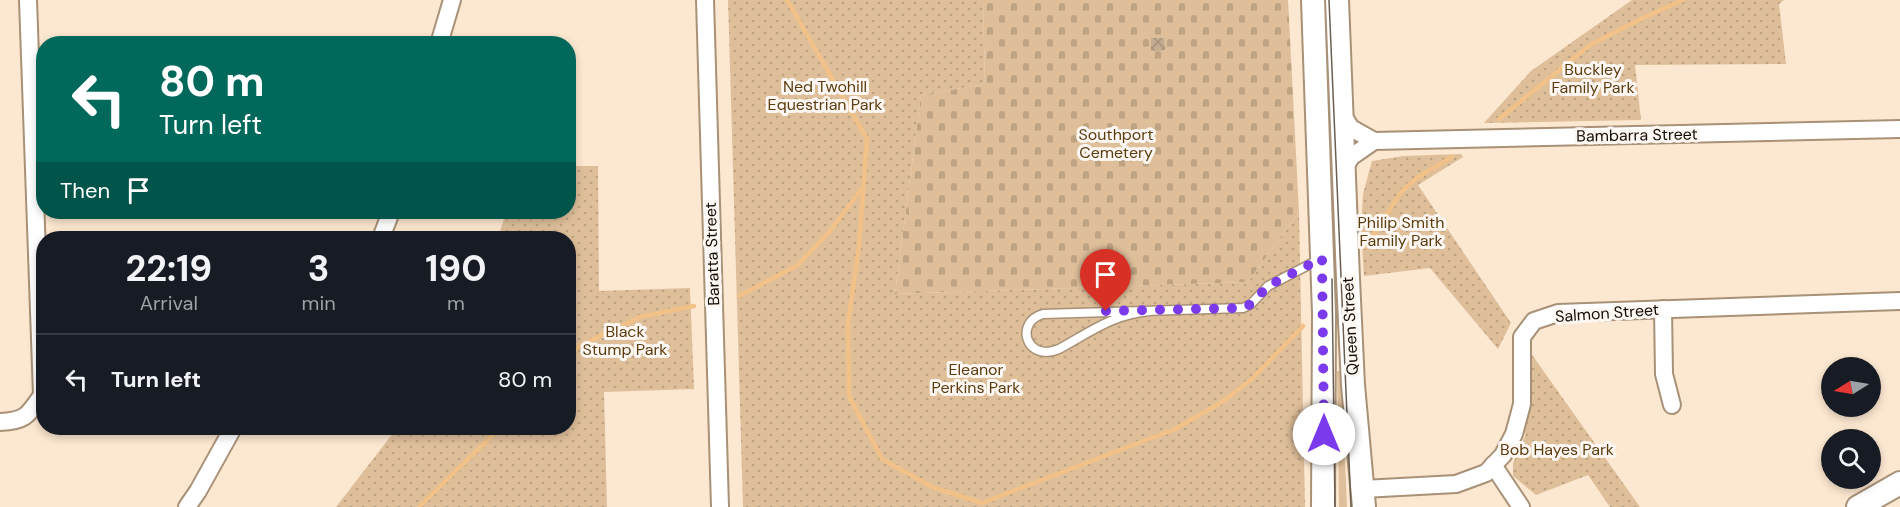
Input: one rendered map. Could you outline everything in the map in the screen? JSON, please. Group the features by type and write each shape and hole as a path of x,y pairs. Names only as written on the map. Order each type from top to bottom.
{"street":[{"path":"28,0 36,73"},
{"path":"442,36 452,0"},
{"name":"Baratta Street","path":"705,0 720,507"},
{"name":"Queen Street","path":"1313,0 1322,258 1323,507"},
{"name":"Queen Street","path":"1337,0 1353,385 1364,498"},
{"path":"1342,114 1351,128 1374,141 1351,157 1344,170"},
{"name":"Bambarra Street","path":"1374,141 1900,129"},
{"name":"Salmon Street","path":"1364,498 1456,484 1486,473 1503,455 1514,434 1522,404 1522,337 1534,321 1558,313 1900,301"},
{"path":"1663,309 1664,374 1672,405"},
{"path":"0,422 27,416 36,403"},
{"path":"187,507 229,435"},
{"path":"1493,465 1521,507"},
{"path":"1858,507 1900,483"}],"lane":[{"path":"1150,311 1116,317 1050,352 1035,350 1027,338 1029,324 1041,314 1246,307 1265,288 1322,258"}],"green space":[{"name":"Ned Twohill Equestrian Park","path":"728,0 983,0 985,84 921,95 895,294 1248,282 1299,212 1305,507 743,507"},
{"name":"Southport Cemetery","path":"983,0 1288,0 1299,212 1248,282 895,294 921,95 985,84"},
{"name":"Buckley Family Park","path":"1632,0 1784,0 1779,4 1786,64 1635,65 1641,120 1484,123 1531,71"},
{"name":"Philip Smith Family Park","path":"1461,154 1463,157 1418,185 1511,323 1498,349 1430,268 1364,276 1361,228 1363,194 1372,161 1404,156"},
{"name":"Black Stump Park","path":"576,166 598,166 599,291 690,288 694,389 604,392 607,507 336,507 392,435 576,435 576,231 500,231 504,219 576,219"},
{"name":"Bob Hayes Park","path":"1530,352 1640,507 1610,507 1588,475 1536,495 1513,476 1513,463 1525,436"},
{"path":"1337,371 1341,371 1347,507 1339,507"}],"building":[{"path":"1151,38 1164,38 1165,50 1151,51"}],"waterway":[{"path":"787,0 867,139 859,246 848,323 849,396 882,459 932,487 982,503 1175,429 1222,402 1252,379 1303,326"},
{"path":"1499,119 1590,45 1683,0"},
{"path":"1366,247 1401,192 1418,177 1452,157"},
{"path":"739,296 798,265 830,231 863,187"},
{"path":"576,349 640,317 694,306"},
{"path":"419,507 493,435"}],"tram line":[{"path":"1329,0 1351,507"},
{"path":"1332,279 1335,507"}],"route":[{"path":"1106,311 1243,308 1251,304 1268,286 1322,258 1324,434"}],"park label":[{"name":"Eleanor Perkins Park","path":"976,378"}]}
